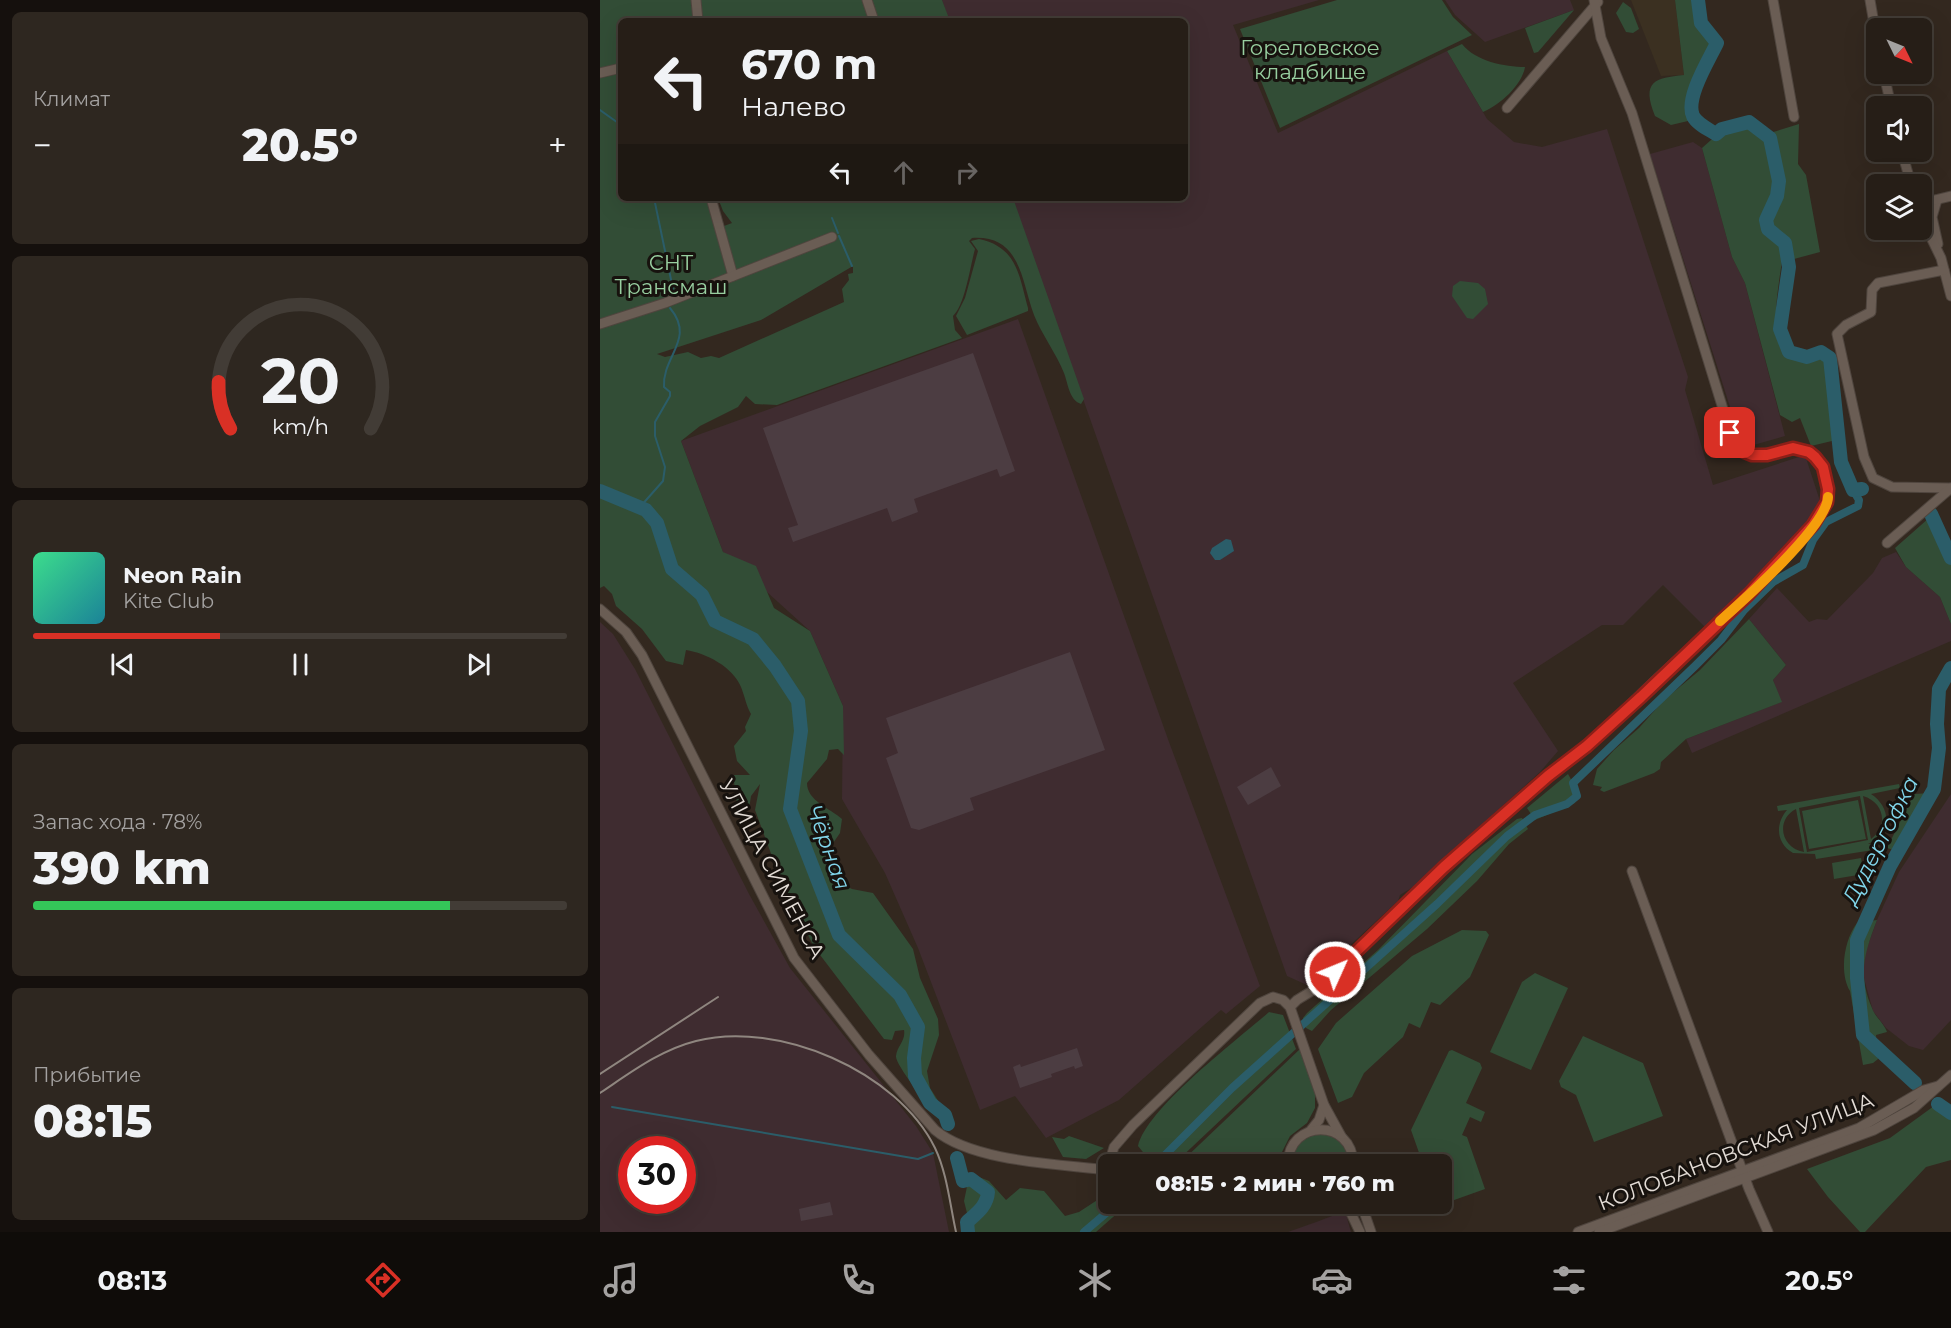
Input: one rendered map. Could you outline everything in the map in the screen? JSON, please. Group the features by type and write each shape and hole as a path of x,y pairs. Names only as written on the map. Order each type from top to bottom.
{"street":[{"path":"696,0 698,18"},
{"path":"867,0 873,18"},
{"path":"1775,0 1794,117"},
{"path":"1870,0 1873,18"},
{"path":"1507,108 1596,1"},
{"path":"1290,1007 1320,986 1452,860 1548,776 1587,746 1641,697 1788,555 1813,525 1827,502 1828,489 1823,467 1809,452 1793,448 1767,455 1752,455 1735,448 1632,113 1600,38 1596,1"},
{"path":"600,73 618,70"},
{"path":"1932,201 1951,196"},
{"path":"1937,200 1932,217 1951,296"},
{"path":"712,201 733,276"},
{"path":"600,324 666,303 832,237"},
{"path":"1932,240 1941,258"},
{"path":"1944,270 1878,282 1872,290 1871,312 1841,328 1837,334 1837,343 1864,458 1873,478 1892,487 1951,488"},
{"path":"1887,543 1951,488"},
{"name":"УЛИЦА СИМЕНСА","path":"600,609 626,632 642,655 794,958 869,1055 935,1130 947,1140 970,1150 1098,1169"},
{"path":"1632,871 1744,1174 1768,1232"},
{"path":"1112,1154 1114,1147 1133,1125 1260,1002 1269,998 1279,998 1290,1007 1324,1105 1349,1146 1351,1154"},
{"name":"КОЛОБАНОВСКАЯ УЛИЦА","path":"1599,1232 1859,1128 1924,1090 1938,1086 1951,1075"},
{"path":"1289,1154 1295,1141 1311,1130 1319,1120 1324,1105"},
{"path":"1311,1130 1324,1129 1341,1136"},
{"name":"КОЛОБАНОВСКАЯ УЛИЦА","path":"1578,1232 1744,1174"},
{"path":"1351,1214 1360,1232"},
{"path":"1365,1214 1371,1232"}],"shaded area":[{"path":"942,0 1319,0 1233,25 1278,133 1447,51 1487,119 1514,142 1542,147 1607,129 1688,377 1685,390 1713,485 1805,455 1820,501 1810,525 1748,589 1705,627 1663,585 1623,625 1602,625 1513,683 1558,751 1540,772 1413,887 1400,895 1398,901 1307,985 1287,976 1013,201 1188,201 1188,18 948,18"},
{"path":"1445,0 1570,0 1574,10 1485,42 1455,15"},
{"path":"1631,0 1675,0 1684,75 1661,76"},
{"path":"1693,142 1702,148 1732,257 1745,283 1785,436 1743,448 1650,154"},
{"path":"1018,319 1169,742 1260,986 1226,1014 1221,1010 1119,1100 1046,1138 1015,1096 980,1110 918,948 885,873 842,799 843,706 810,631 723,552 681,441"},
{"path":"1896,552 1906,567 1940,597 1951,624 1951,641 1692,753 1686,739 1781,702 1773,680 1786,665 1749,619 1777,588 1809,622 1817,619 1827,620 1873,573 1882,558"},
{"path":"600,622 613,634 635,669 749,894 790,968 916,1126 933,1153 949,1232 600,1232"},
{"path":"1951,794 1951,1020 1923,1050 1909,1046 1886,1028 1873,1011 1862,971 1865,953 1877,920 1899,872"},
{"path":"1337,1214 1346,1214 1351,1232 1288,1232"}],"green space":[{"name":"СНТ Трансмаш","path":"600,0 942,0 949,18 618,18 618,201 717,201 724,226 732,223 719,201 1014,201 1084,399 1081,404 1071,395 1061,366 1034,315 1022,274 1010,252 1001,244 988,239 972,238 969,241 975,249 967,285 961,303 953,316 955,330 962,338 777,405 755,404 746,396 738,407 700,426 681,441 723,552 756,566 774,608 810,631 843,706 844,755 838,749 829,750 827,759 807,783 808,789 815,799 842,819 840,833 829,849 836,871 844,885 873,893 913,949 920,978 938,1019 939,1035 927,1071 930,1088 944,1110 936,1113 932,1109 897,1060 896,1056 904,1037 904,1030 895,1031 892,1040 884,1039 814,947 781,881 755,810 760,784 751,796 749,809 739,808 737,804 733,775 750,775 737,761 734,746 746,731 745,727 751,714 737,680 718,662 694,652 686,650 683,665 666,661 642,629 616,606 612,594 604,586 600,588","holes":["853,266 853,273 848,274 849,280 842,289 844,302 719,358 711,356 701,358 688,352 665,357 657,354 761,320"]},
{"name":"Гореловское кладбище","path":"1337,0 1442,0 1453,17 1472,35 1280,128 1240,29"},
{"path":"1675,0 1695,0 1700,26 1714,45 1690,97 1688,121 1671,125 1655,116 1651,104 1650,88 1658,80 1684,75"},
{"path":"1623,2 1631,8 1639,29 1633,33 1626,32 1616,13"},
{"path":"1574,10 1538,52 1534,53 1525,28"},
{"path":"1462,44 1482,59 1509,66 1525,67 1520,81 1509,94 1483,112 1447,51"},
{"path":"1799,124 1798,164 1806,175 1820,252 1794,259 1792,265 1787,245 1773,232 1769,220 1779,199 1781,184 1770,133"},
{"path":"1733,128 1747,128 1766,137 1775,190 1764,212 1762,224 1765,231 1783,248 1776,308 1778,340 1784,352 1794,359 1822,359 1828,364 1836,440 1811,446 1800,418 1792,422 1780,415 1745,283 1732,257 1702,148 1711,140 1721,137 1722,133"},
{"path":"979,239 992,243 1009,256 1019,274 1028,311 967,335 956,316 965,298 978,251 971,241"},
{"path":"1460,281 1478,283 1485,289 1488,304 1473,319 1467,318 1452,296 1453,286"},
{"path":"1929,518 1951,565 1951,624 1940,597 1906,567 1895,548"},
{"path":"1749,619 1786,665 1773,680 1782,702 1686,739 1661,762 1660,769 1654,773 1604,792 1600,790 1602,787 1593,785 1597,769 1614,750 1639,728 1664,700 1700,670"},
{"path":"1568,774 1578,792 1575,803 1535,820 1527,808"},
{"path":"1899,784 1900,788 1871,794 1878,799 1886,820 1882,833 1868,844 1872,844 1873,850 1816,859 1815,854 1793,853 1783,844 1779,827 1787,810 1778,811 1777,806","holes":["1860,796 1868,840 1807,852 1799,808","1863,796 1876,803 1882,815 1880,828 1871,839","1796,809 1804,852 1790,845 1783,833 1783,826 1789,814"]},
{"path":"1931,793 1897,851 1887,848 1914,794"},
{"path":"1858,800 1866,839 1809,849 1802,811"},
{"path":"1522,818 1528,829 1509,844 1477,881 1427,929 1331,1010 1312,1031 1306,1028 1303,1018 1307,1013 1378,950 1472,854 1517,819"},
{"path":"1861,858 1864,874 1834,879 1832,863"},
{"path":"1877,920 1866,953 1864,974 1867,996 1873,1011 1887,1032 1876,1035 1878,1059 1873,1063 1863,1065 1845,975 1844,957 1849,938 1857,923"},
{"path":"1462,930 1486,931 1489,935 1470,977 1440,1005 1431,1002 1420,1028 1409,1023 1403,1037 1364,1073 1352,1097 1338,1103 1318,1049 1336,1023 1412,956"},
{"path":"1535,973 1568,988 1531,1070 1490,1052 1522,982"},
{"path":"1269,1012 1283,1015 1296,1049 1185,1154 1144,1154 1138,1146 1145,1130 1175,1094"},
{"path":"1583,1036 1643,1063 1663,1116 1594,1142 1576,1095 1561,1087 1559,1081"},
{"path":"1300,1049 1315,1090 1315,1108 1307,1123 1290,1136 1281,1154 1190,1154"},
{"path":"1452,1050 1480,1063 1482,1068 1466,1103 1485,1112 1481,1122 1470,1117 1462,1135 1467,1137 1485,1189 1452,1201 1452,1154 1419,1154 1411,1130 1449,1051"},
{"path":"1934,1106 1951,1119 1951,1160 1926,1167 1865,1232 1860,1232 1828,1197 1807,1169 1890,1138"},
{"path":"1318,1134 1330,1136 1340,1142 1346,1154 1295,1154 1300,1144 1307,1138"},
{"path":"1069,1136 1104,1148 1086,1159 1063,1157 1052,1137 1064,1139"},
{"path":"974,1175 989,1181 1006,1200 1020,1188 1044,1191 1065,1216 1079,1212 1098,1200 1098,1214 1116,1214 1096,1232 968,1232 969,1221 964,1201 969,1177"}],"water":[{"path":"1226,539 1231,540 1234,551 1220,560 1215,560 1210,553 1212,548"}],"building":[{"path":"973,353 1015,471 1000,477 997,469 914,499 918,512 892,522 887,508 793,542 788,528 798,525 763,428"},
{"path":"1070,652 1105,750 970,798 974,810 919,830 911,828 886,758 898,753 886,718"},
{"path":"1271,767 1281,786 1248,805 1237,787"},
{"path":"1077,1048 1083,1066 1075,1069 1074,1066 1051,1074 1052,1077 1020,1088 1013,1067 1020,1064 1021,1067"},
{"path":"830,1202 833,1215 801,1221 799,1209"}],"waterway":[{"name":"Дудергофка","path":"1698,0 1701,23 1717,43 1695,89 1691,108 1693,116 1700,124 1716,134 1722,129 1749,122 1770,138 1779,181 1777,196 1766,220 1768,229 1785,243 1789,267 1780,329 1789,352 1807,357 1821,352 1830,358 1841,462 1853,490 1862,489"},
{"path":"600,110 618,123"},
{"path":"655,201 674,294"},
{"path":"832,218 838,233"},
{"path":"839,236 852,266"},
{"path":"640,507 663,481 665,467 655,436 655,422 670,396 670,392 664,387 665,376 676,348 680,329 670,308"},
{"path":"1166,1154 1232,1088 1437,904 1507,836 1535,815 1567,804 1577,796 1573,783 1721,640 1744,610 1773,582 1803,565 1813,540 1826,522 1858,506 1859,500 1853,490"},
{"name":"Чёрная","path":"600,491 646,510 657,523 672,569 702,595 715,621 753,639 775,666 798,701 801,731 790,809 839,935 900,995 918,1027 914,1058 915,1076 930,1103 945,1115 948,1124"},
{"name":"Дудергофка","path":"1931,514 1951,558"},
{"name":"Дудергофка","path":"1915,1083 1863,1035 1857,978 1857,940 1890,866 1934,789 1939,748 1937,724 1939,689 1951,668"},
{"name":"Дудергофка","path":"1938,1104 1951,1113"},
{"path":"612,1107 918,1159 933,1153"},
{"name":"Чёрная","path":"957,1158 963,1181 971,1179 988,1192 984,1205 967,1222 968,1232"},
{"path":"1084,1232 1105,1214"}],"railway":[{"path":"600,1074 718,997"},
{"path":"600,1093 634,1070 670,1050 696,1041 728,1036 763,1038 798,1045 832,1058 864,1075 893,1096 917,1120 939,1158 956,1232"}],"slow traffic":[{"path":"1720,621 1804,537 1823,511 1828,497"}],"route":[{"path":"1335,972 1444,867 1548,776 1587,746 1641,697 1659,677 1749,594 1788,555 1813,525 1827,502 1828,489 1823,467 1815,457 1802,449 1793,448 1767,455 1741,452 1735,448 1730,433"}]}
